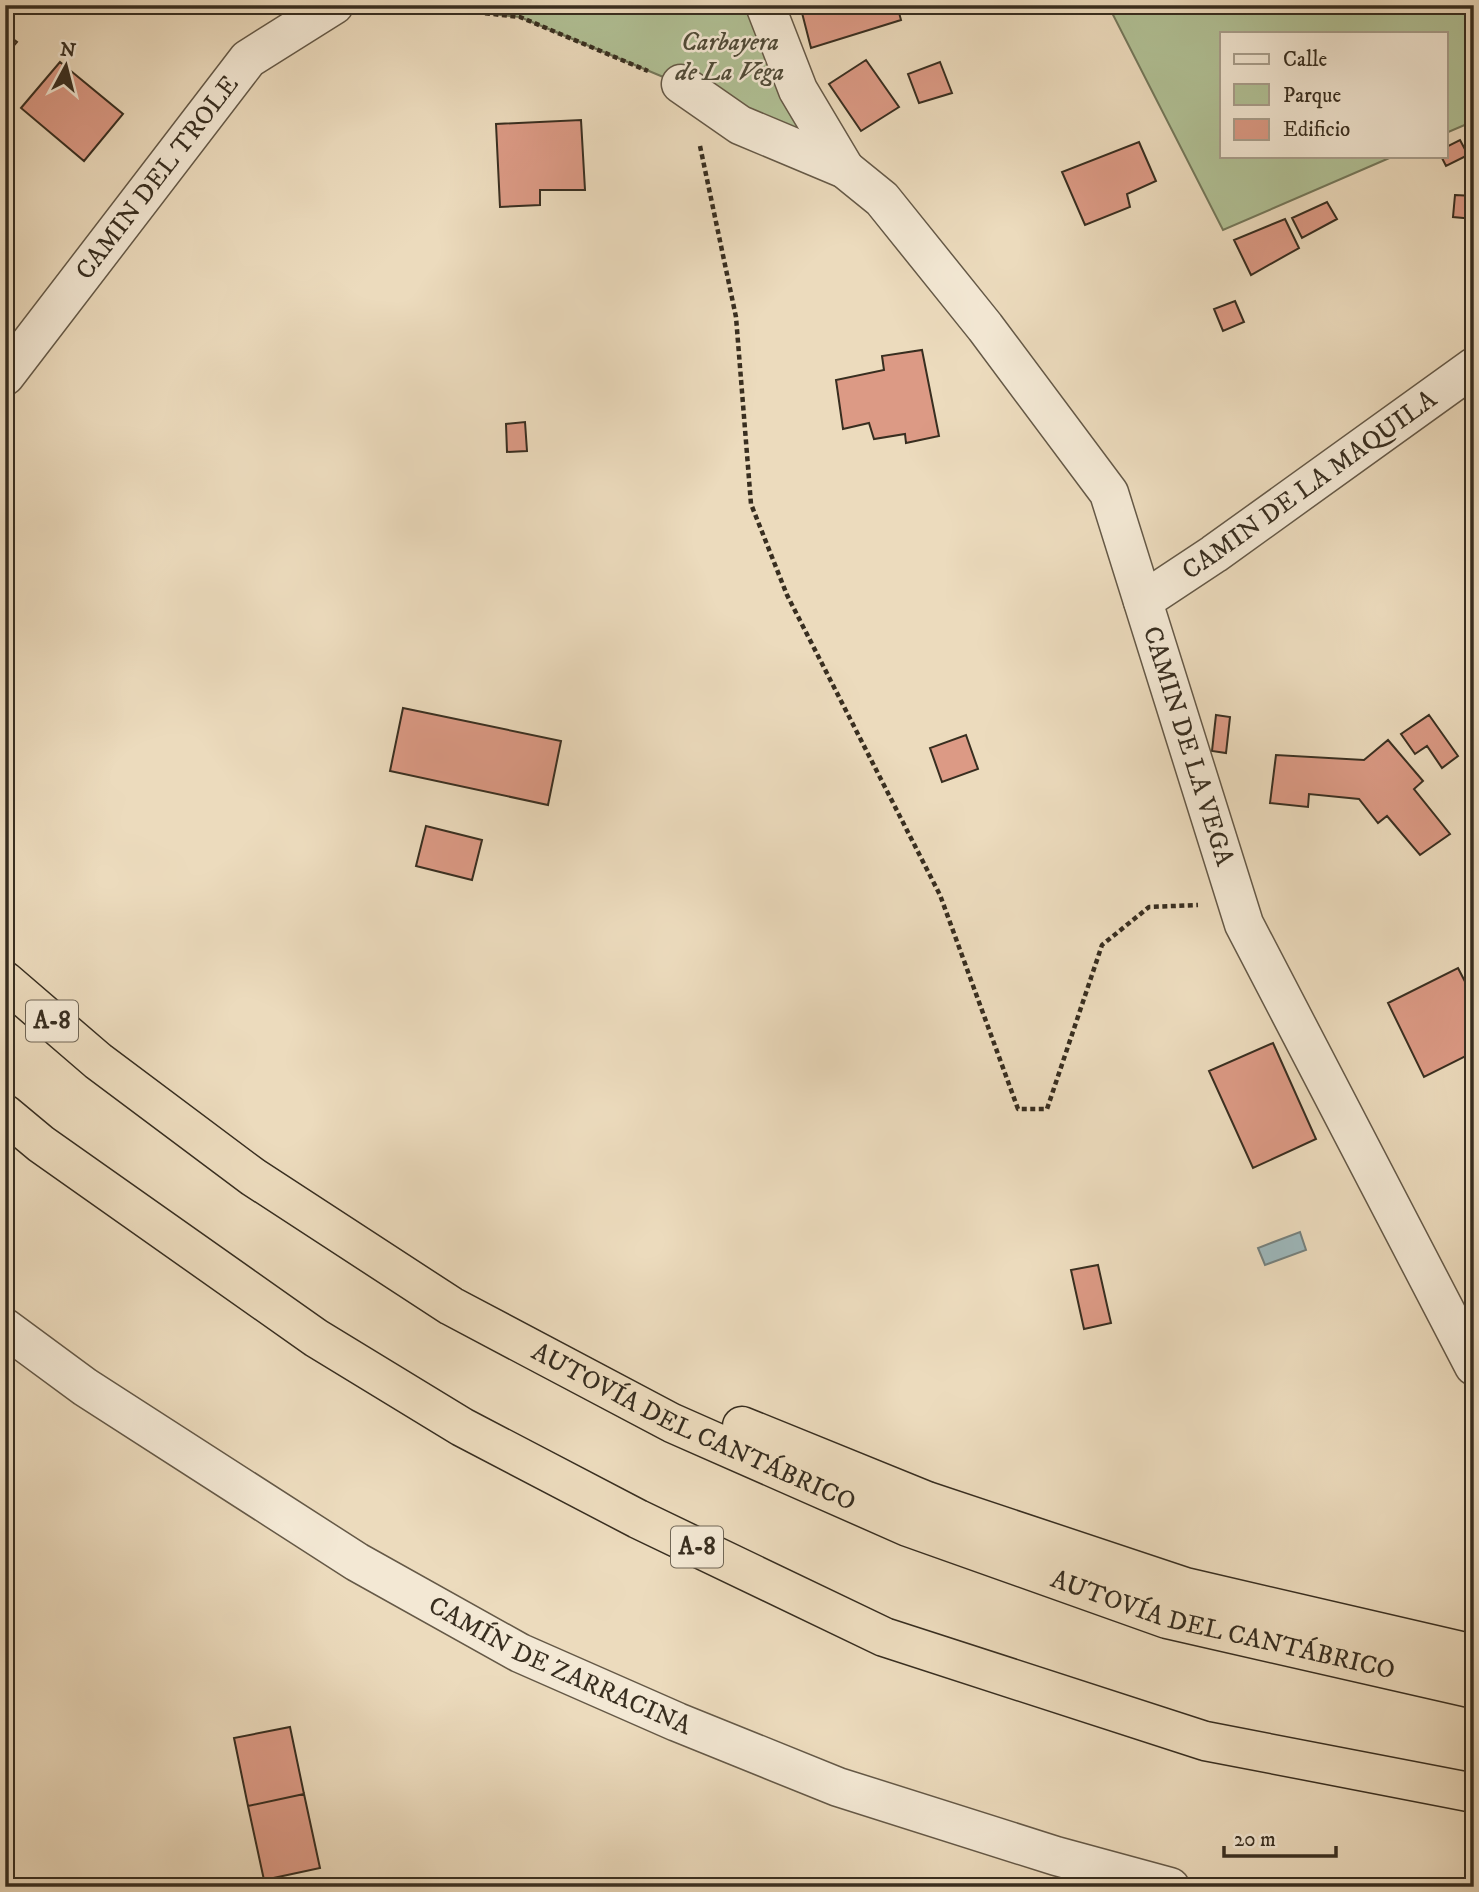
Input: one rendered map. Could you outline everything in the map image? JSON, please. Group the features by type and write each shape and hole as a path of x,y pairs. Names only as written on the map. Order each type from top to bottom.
{"highway":[{"name":"AUTOVÍA DEL CANTÁBRICO","path":"5,981 98,1061 253,1177 463,1313 672,1423 908,1527 1167,1619 1474,1689"},
{"name":"A-8","path":"5,1114 41,1144 316,1338 462,1427 638,1519 884,1637 1205,1741 1474,1793"},
{"path":"253,1177 687,1403 927,1502 1185,1587 1474,1654"}],"street":[{"name":"CAMIN DE LA VEGA","path":"765,5 798,90 845,169"},
{"name":"CAMIN DEL TROLE","path":"5,376 248,59 323,6"},
{"name":"CAMIN DE LA VEGA","path":"686,88 740,125 845,169 882,199 985,327 1109,493 1244,925 1474,1366"},
{"name":"CAMIN DE LA MAQUILA","path":"1143,601 1214,554 1474,367"},
{"name":"CAMÍN DE ZARRACINA","path":"5,1328 85,1387 357,1562 520,1653 677,1722 838,1787 1056,1856 1170,1887"}],"path":[{"path":"409,5 520,17 686,88 736,317 751,504 787,595 940,895 1018,1109 1047,1108 1102,945 1149,906 1237,904"}],"green space":[{"name":"Carbayera de La Vega","path":"409,5 765,5 845,169 680,84 520,17"},
{"path":"1108,5 1474,5 1474,121 1448,132 1448,32 1220,32 1220,158 1389,158 1223,230"}],"water":[{"path":"1300,1232 1306,1250 1265,1265 1258,1248"}],"building":[{"path":"800,5 897,5 901,20 811,48"},
{"path":"5,33 17,42 5,56"},
{"path":"866,60 899,107 861,131 829,84"},
{"path":"60,62 123,114 84,161 21,108"},
{"path":"940,62 952,93 919,103 908,74"},
{"path":"581,120 585,190 540,190 540,205 500,207 496,124"},
{"path":"1460,140 1468,155 1446,166 1442,158 1448,158 1448,146"},
{"path":"1139,142 1156,181 1127,194 1130,207 1085,225 1062,172"},
{"path":"1455,195 1474,196 1474,219 1453,217"},
{"path":"1327,202 1337,219 1302,238 1292,218"},
{"path":"1285,219 1299,248 1251,275 1234,240"},
{"path":"1235,301 1244,322 1223,331 1214,309"},
{"path":"922,350 939,436 906,443 905,434 874,439 869,423 843,429 836,380 884,370 882,356"},
{"path":"525,422 527,451 507,452 506,424"},
{"path":"403,708 561,741 548,805 390,771"},
{"path":"1216,715 1230,717 1226,753 1212,751"},
{"path":"1429,715 1458,756 1442,768 1427,746 1415,754 1401,734"},
{"path":"966,735 978,769 942,782 930,748"},
{"path":"1388,740 1423,781 1414,789 1450,834 1420,855 1387,816 1378,823 1359,799 1309,794 1308,807 1270,803 1276,755 1364,760"},
{"path":"426,826 482,840 472,880 416,866"},
{"path":"1458,968 1474,999 1474,1052 1424,1077 1388,1003"},
{"path":"1273,1043 1316,1139 1253,1168 1209,1071"},
{"path":"1098,1265 1111,1323 1084,1329 1071,1270"},
{"path":"290,1727 304,1794 248,1806 234,1738"},
{"path":"304,1794 320,1868 264,1880 248,1806"}]}
